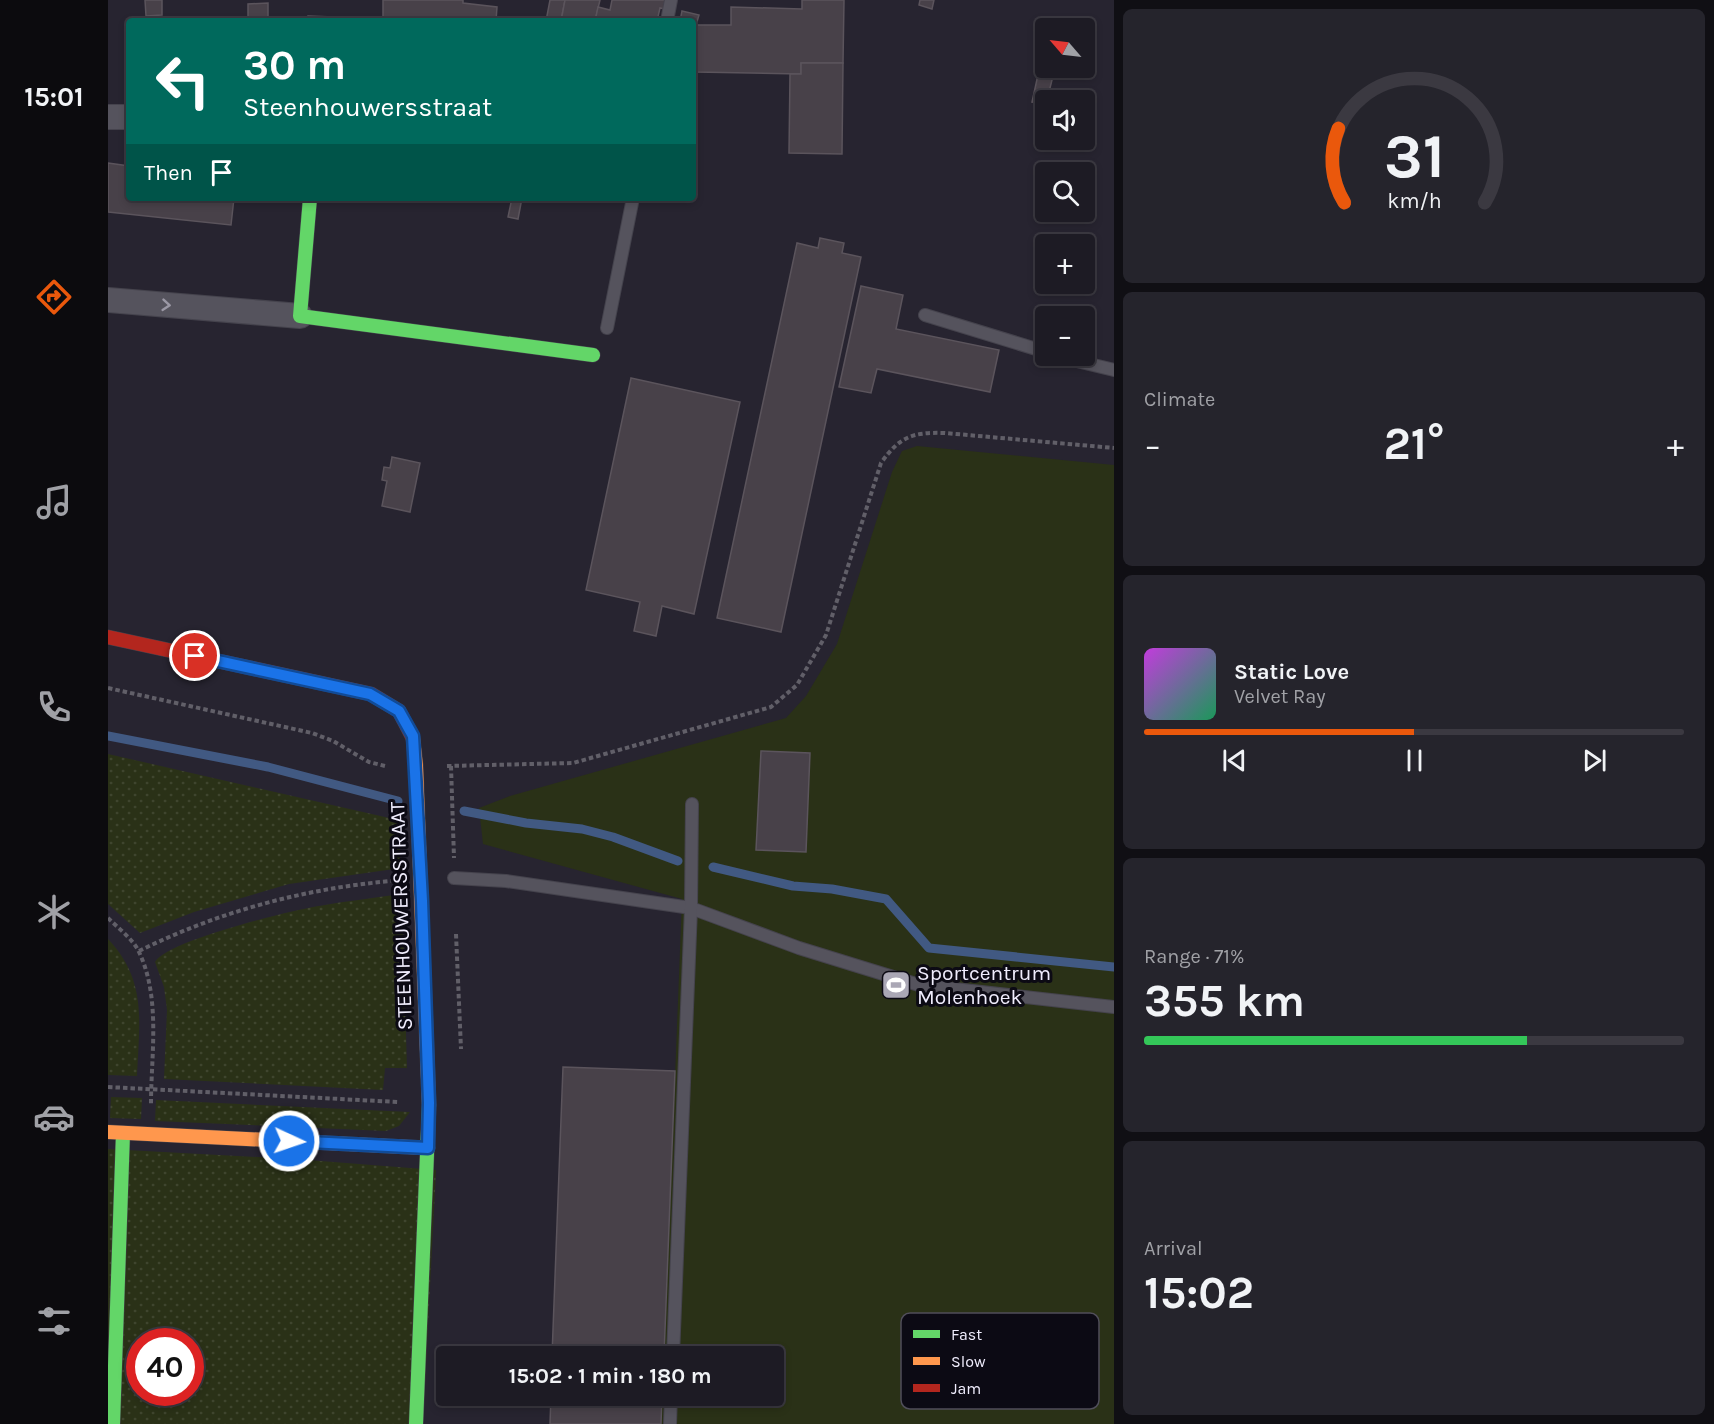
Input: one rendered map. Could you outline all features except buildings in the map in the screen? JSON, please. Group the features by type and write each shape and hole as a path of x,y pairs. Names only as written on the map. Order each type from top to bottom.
{"street":[{"path":"108,117 126,117"},
{"path":"300,315 310,201"},
{"path":"108,300 300,315 593,355"},
{"name":"STEENHOUWERSSTRAAT","path":"108,637 370,694 399,711 413,736 429,1103 417,1424"},
{"path":"108,1132 428,1148"},
{"path":"113,1424 123,1132"}],"lane":[{"path":"668,18 671,0"},
{"path":"607,328 632,201"},
{"path":"925,315 1035,349"},
{"path":"1095,365 1114,370"},
{"path":"673,1346 691,908 692,804"},
{"path":"454,878 506,881 691,908 799,948 919,985 1114,1007"},
{"path":"670,1424 671,1406"}],"path":[{"path":"108,688 312,733 333,741 369,762 382,766 573,763 771,707 797,685 826,635 881,463 892,447 908,436 945,433 1114,448"},
{"path":"451,766 454,878"},
{"path":"139,951 208,920 275,900 372,883 421,879"},
{"path":"108,918 139,951 150,984 153,1024 151,1089"},
{"path":"108,1087 429,1103"}],"green space":[{"name":"Sportcentrum Molenhoek","path":"917,446 1114,465 1114,1424 661,1424 662,1406 784,1406 784,1346 664,1346 682,899 483,844 479,808 510,796 786,718 806,696 837,644 892,472 902,451"},
{"path":"108,754 398,820 401,868 289,884 194,912 140,933 108,904"},
{"path":"402,894 407,1068 385,1068 383,1090 164,1079 167,1010 164,987 155,962 164,954 205,936 284,913"},
{"path":"108,939 130,971 135,987 139,1021 137,1076 108,1075"},
{"path":"111,1097 142,1098 141,1119 110,1118"},
{"path":"156,1100 410,1112 399,1126 386,1131 155,1121"},
{"path":"108,1149 295,1159 436,1170 423,1424 108,1424"}],"waterway":[{"path":"108,736 268,767 398,801"},
{"path":"464,811 526,823 582,829 613,837 678,861"},
{"path":"713,867 793,886 832,889 886,899 929,948 1114,967"}],"traffic: fast":[{"path":"310,201 300,316 593,355"},
{"path":"416,1424 429,1105"},
{"path":"113,1424 123,1133"}],"traffic: slow":[{"path":"413,738 429,1105"},
{"path":"108,1132 428,1148"}],"traffic: jam":[{"path":"108,637 371,694 399,711 413,738"}],"place":[{"name":"Sportcentrum Molenhoek","path":"896,985"}],"route":[{"path":"195,656 370,694 399,711 413,736 422,901 429,1103 428,1148 289,1141"}]}
